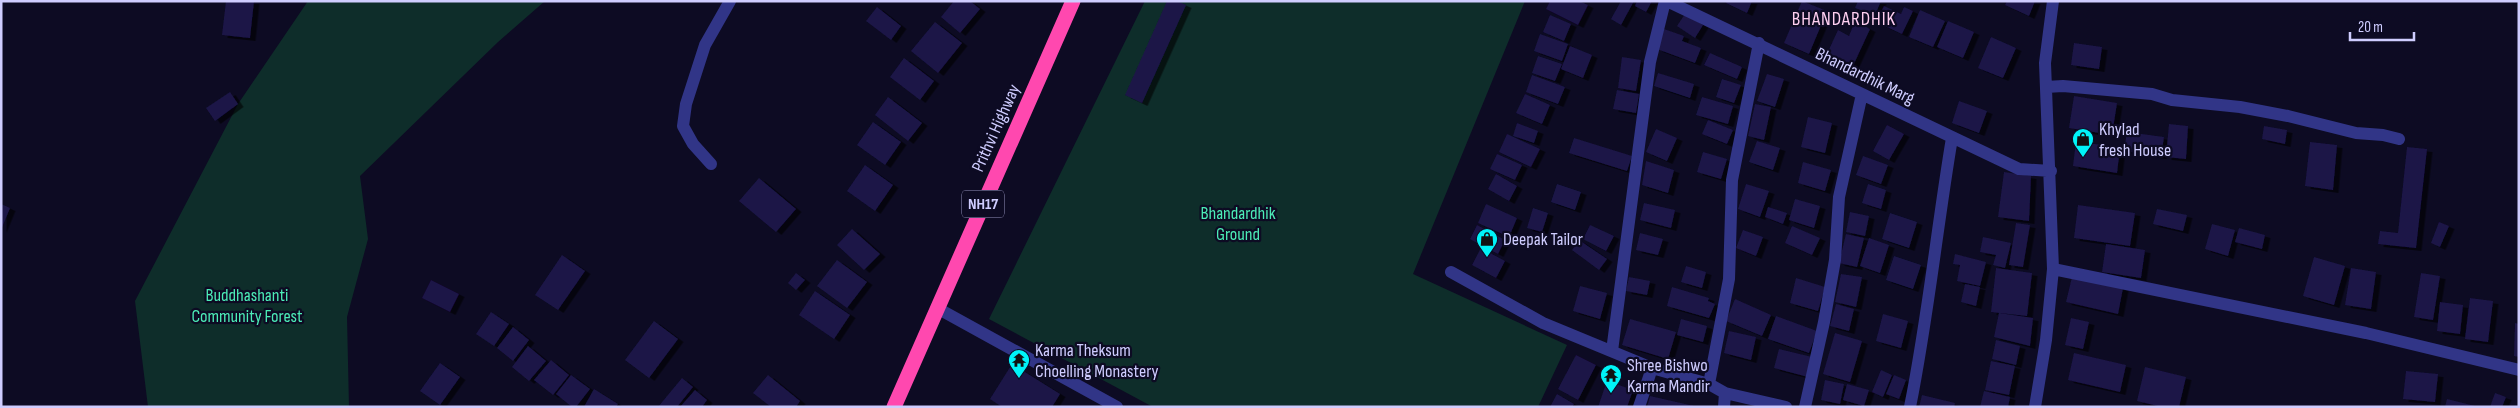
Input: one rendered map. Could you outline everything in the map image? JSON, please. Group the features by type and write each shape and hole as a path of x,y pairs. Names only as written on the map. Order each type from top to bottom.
{"highway":[{"name":"Prithvi Highway","path":"894,407 1073,1"}],"street":[{"path":"711,164 693,144 683,126 686,104 705,45 730,1"},
{"path":"1612,351 1650,62 1666,1"},
{"name":"Bhandardhik Marg","path":"1666,1 1682,5 2019,169 2051,171"},
{"path":"2035,407 2046,340 2053,269 2051,171 2045,63 2053,1"},
{"path":"1709,384 1729,279 1732,180 1759,43"},
{"path":"2046,87 2063,86 2144,93 2172,100 2288,116 2356,133 2383,135 2400,139"},
{"path":"1805,407 1824,322 1835,260 1839,197 1862,94"},
{"path":"1910,407 1923,341 1938,221 1952,138"},
{"path":"2053,269 2366,333 2519,370"},
{"path":"1450,272 1543,323 1652,368 1709,384 1725,393 1786,407"},
{"path":"937,308 1117,407"},
{"path":"1640,407 1652,368"},
{"path":"1724,407 1725,393"}],"green space":[{"name":"Buddhashanti Community Forest","path":"308,1 545,1 498,42 360,176 368,239 347,317 349,407 148,407 135,301 238,104"},
{"name":"Bhandardhik Ground","path":"1145,1 1525,1 1413,274 1567,345 1538,407 1153,407 989,319"}],"building":[{"path":"226,1 254,1 250,38 222,35"},
{"path":"954,1 970,1 980,9 960,33 941,17"},
{"path":"1167,1 1177,1 1186,5 1142,103 1125,95"},
{"path":"1550,1 1579,1 1588,5 1578,25 1546,9"},
{"path":"1621,1 1634,1 1621,25 1611,19"},
{"path":"1637,1 1652,1 1646,12 1635,6"},
{"path":"1727,1 1752,1 1747,13 1726,3"},
{"path":"1802,1 1827,11 1809,54 1784,43"},
{"path":"1858,1 1881,1 1875,15 1855,8"},
{"path":"2007,1 2035,1 2029,16 2005,5"},
{"path":"1884,6 1901,14 1904,7 1913,11 1902,34 1876,22"},
{"path":"877,7 901,26 891,40 866,21"},
{"path":"1920,10 1945,21 1933,47 1909,37"},
{"path":"1685,14 1703,25 1695,38 1677,26"},
{"path":"1550,15 1571,24 1564,41 1543,32"},
{"path":"1855,21 1870,29 1852,68 1826,56 1838,30 1849,36"},
{"path":"1948,21 1974,32 1963,58 1937,47"},
{"path":"935,22 962,43 938,73 911,51"},
{"path":"1664,29 1684,36 1682,41 1701,48 1695,63 1657,49"},
{"path":"1540,34 1568,44 1562,61 1534,51"},
{"path":"1991,37 2016,48 2003,78 1978,68"},
{"path":"2074,43 2102,47 2099,69 2071,65"},
{"path":"1570,46 1592,55 1583,78 1561,69"},
{"path":"1710,53 1742,67 1737,79 1704,65"},
{"path":"1538,56 1562,64 1555,81 1532,73"},
{"path":"1622,57 1641,60 1636,91 1618,88"},
{"path":"904,58 934,81 920,100 890,77"},
{"path":"1658,73 1694,84 1690,98 1654,86"},
{"path":"1767,74 1784,79 1775,107 1757,101"},
{"path":"1532,75 1565,87 1558,104 1526,92"},
{"path":"1722,79 1741,85 1734,103 1716,97"},
{"path":"1617,90 1639,94 1636,113 1613,109"},
{"path":"230,92 238,104 215,121 206,108"},
{"path":"1525,94 1550,105 1542,124 1516,113"},
{"path":"2074,96 2117,103 2112,135 2069,128"},
{"path":"888,97 922,123 908,141 875,115"},
{"path":"1702,97 1733,106 1728,124 1696,115"},
{"path":"1959,101 1987,111 1979,133 1952,123"},
{"path":"1755,104 1771,107 1764,140 1748,136"},
{"path":"1808,117 1832,123 1825,153 1801,147"},
{"path":"1708,120 1733,130 1727,144 1702,134"},
{"path":"873,122 901,142 885,165 857,145"},
{"path":"1517,123 1538,131 1534,143 1513,136"},
{"path":"2169,124 2188,126 2186,159 2166,157"},
{"path":"1887,125 1904,134 1889,160 1873,151"},
{"path":"2264,126 2287,130 2285,144 2262,139"},
{"path":"1656,129 1677,138 1667,161 1646,152"},
{"path":"2127,132 2164,137 2161,156 2124,151"},
{"path":"1507,134 1540,149 1531,167 1499,152"},
{"path":"1574,138 1632,156 1627,171 1569,153"},
{"path":"1757,141 1780,148 1773,170 1749,162"},
{"path":"2076,141 2120,148 2117,173 2073,166"},
{"path":"2310,142 2337,145 2333,190 2305,186"},
{"path":"2407,147 2427,149 2416,248 2378,244 2380,231 2398,233"},
{"path":"1703,152 1727,159 1721,179 1697,172"},
{"path":"1497,154 1522,165 1515,180 1490,169"},
{"path":"1863,156 1888,165 1881,184 1856,175"},
{"path":"1646,161 1674,170 1668,193 1642,185"},
{"path":"1803,162 1831,170 1825,191 1798,183"},
{"path":"865,165 893,185 875,211 847,191"},
{"path":"2004,172 2031,176 2029,221 1998,217"},
{"path":"1496,174 1517,186 1509,201 1488,189"},
{"path":"759,178 796,209 776,232 739,201"},
{"path":"1557,184 1581,192 1575,210 1551,202"},
{"path":"1746,184 1769,191 1760,217 1738,209"},
{"path":"1868,184 1886,190 1881,209 1862,203"},
{"path":"1795,199 1820,206 1814,228 1789,220"},
{"path":"1644,203 1675,210 1671,228 1640,220"},
{"path":"1,204 10,208 1,230"},
{"path":"1486,204 1517,218 1509,237 1478,223"},
{"path":"2078,205 2135,213 2130,246 2074,238"},
{"path":"1768,207 1787,213 1783,224 1765,217"},
{"path":"1533,208 1548,213 1542,232 1527,228"},
{"path":"2157,209 2187,215 2183,231 2153,224"},
{"path":"1850,212 1869,216 1865,236 1846,232"},
{"path":"1890,213 1917,222 1909,248 1882,239"},
{"path":"2439,222 2449,226 2440,247 2431,243"},
{"path":"2016,223 2030,225 2023,267 2009,265"},
{"path":"2212,224 2235,230 2228,256 2205,249"},
{"path":"1477,225 1505,240 1498,254 1470,239"},
{"path":"1590,225 1614,236 1606,251 1583,239"},
{"path":"1792,226 1820,238 1812,255 1785,243"},
{"path":"2239,228 2265,235 2262,249 2235,242"},
{"path":"852,229 880,254 864,270 837,245"},
{"path":"1743,230 1763,237 1756,256 1736,248"},
{"path":"1640,233 1663,239 1658,255 1636,250"},
{"path":"1846,234 1864,238 1857,267 1839,263"},
{"path":"1983,237 2011,243 2005,268 1993,265 1996,255 1980,252"},
{"path":"1869,238 1889,245 1880,273 1860,266"},
{"path":"1579,240 1607,259 1599,270 1572,250"},
{"path":"2106,244 2145,250 2141,278 2102,272"},
{"path":"1481,248 1505,261 1496,278 1472,265"},
{"path":"1955,254 1986,262 1980,286 1957,281 1960,265 1953,264"},
{"path":"562,255 585,271 558,310 535,295"},
{"path":"1894,256 1921,265 1913,289 1886,280"},
{"path":"2314,257 2345,266 2334,305 2303,296"},
{"path":"837,260 867,282 847,308 817,286"},
{"path":"1686,266 1706,272 1702,288 1681,282"},
{"path":"1996,268 2032,273 2027,316 1991,312"},
{"path":"2351,268 2376,272 2371,309 2345,305"},
{"path":"796,273 805,280 796,290 788,283"},
{"path":"2421,273 2440,276 2433,320 2414,317"},
{"path":"1841,274 1862,277 1856,307 1835,302"},
{"path":"1629,277 1650,281 1647,295 1626,291"},
{"path":"2072,277 2123,288 2118,314 2066,302"},
{"path":"1796,278 1825,287 1818,311 1790,303"},
{"path":"431,280 459,294 450,312 422,298"},
{"path":"1965,284 1980,287 1976,306 1961,302"},
{"path":"1580,286 1607,293 1600,319 1573,311"},
{"path":"1672,287 1709,298 1708,301 1715,304 1709,318 1667,306"},
{"path":"815,291 850,315 834,339 799,315"},
{"path":"2470,298 2493,301 2488,342 2465,339"},
{"path":"1735,299 1771,315 1762,336 1726,321"},
{"path":"2440,302 2463,305 2460,334 2437,331"},
{"path":"1836,304 1854,309 1849,331 1830,326"},
{"path":"491,312 509,324 494,346 476,334"},
{"path":"1999,313 2033,318 2030,346 1994,337"},
{"path":"1883,314 1908,321 1901,348 1876,341"},
{"path":"1776,316 1817,331 1809,353 1768,339"},
{"path":"2071,318 2089,322 2083,349 2065,345"},
{"path":"1630,319 1676,332 1668,359 1622,345"},
{"path":"1681,319 1707,326 1703,342 1677,335"},
{"path":"654,321 678,339 649,378 625,360"},
{"path":"2515,323 2519,324 2519,357 2514,356"},
{"path":"513,327 529,340 513,361 497,348"},
{"path":"1729,331 1756,337 1751,360 1724,353"},
{"path":"1835,333 1862,341 1850,382 1823,374"},
{"path":"1996,340 2020,346 2016,365 1992,359"},
{"path":"528,346 546,361 529,381 512,367"},
{"path":"1779,349 1812,357 1808,377 1774,368"},
{"path":"2074,353 2126,365 2120,392 2068,380"},
{"path":"1576,355 1596,365 1578,400 1558,389"},
{"path":"551,360 569,375 553,395 534,380"},
{"path":"1991,361 2015,366 2009,395 1985,390"},
{"path":"440,363 460,377 440,405 420,391"},
{"name":"Karma Theksum Choelling Monastery","path":"1012,364 1060,394 1052,407 1002,407 990,399"},
{"path":"2145,367 2186,377 2179,407 2162,407 2137,401"},
{"path":"1881,370 1892,375 1883,397 1872,392"},
{"path":"2406,371 2438,374 2435,402 2403,399"},
{"path":"571,375 590,389 576,407 572,407 556,394"},
{"path":"768,375 800,401 796,407 771,407 753,393"},
{"path":"1894,375 1906,380 1899,399 1886,394"},
{"path":"682,378 693,387 677,407 658,407"},
{"path":"1825,380 1844,384 1840,404 1821,400"},
{"path":"1607,381 1633,390 1627,407 1598,407"},
{"path":"1847,384 1869,390 1864,406 1843,400"},
{"path":"594,389 618,404 616,407 584,407"},
{"path":"695,390 707,400 702,407 680,407"},
{"path":"1984,391 2010,397 2008,407 1980,407"},
{"path":"2495,393 2506,397 2502,407 2490,407"},
{"path":"1557,394 1574,404 1572,407 1550,407"},
{"path":"1922,395 1955,403 1954,407 1919,407"},
{"path":"1650,396 1694,406 1694,407 1647,407"},
{"path":"2447,399 2475,406 2475,407 2445,407"}],"place":[{"name":"Khylad fresh House","path":"2083,158"},
{"name":"Deepak Tailor","path":"1487,258"},
{"name":"Karma Theksum Choelling Monastery","path":"1019,379"},
{"name":"Shree Bishwo Karma Mandir","path":"1611,394"}],"district":[{"name":"BHANDARDHIK","path":"1844,19"}]}
